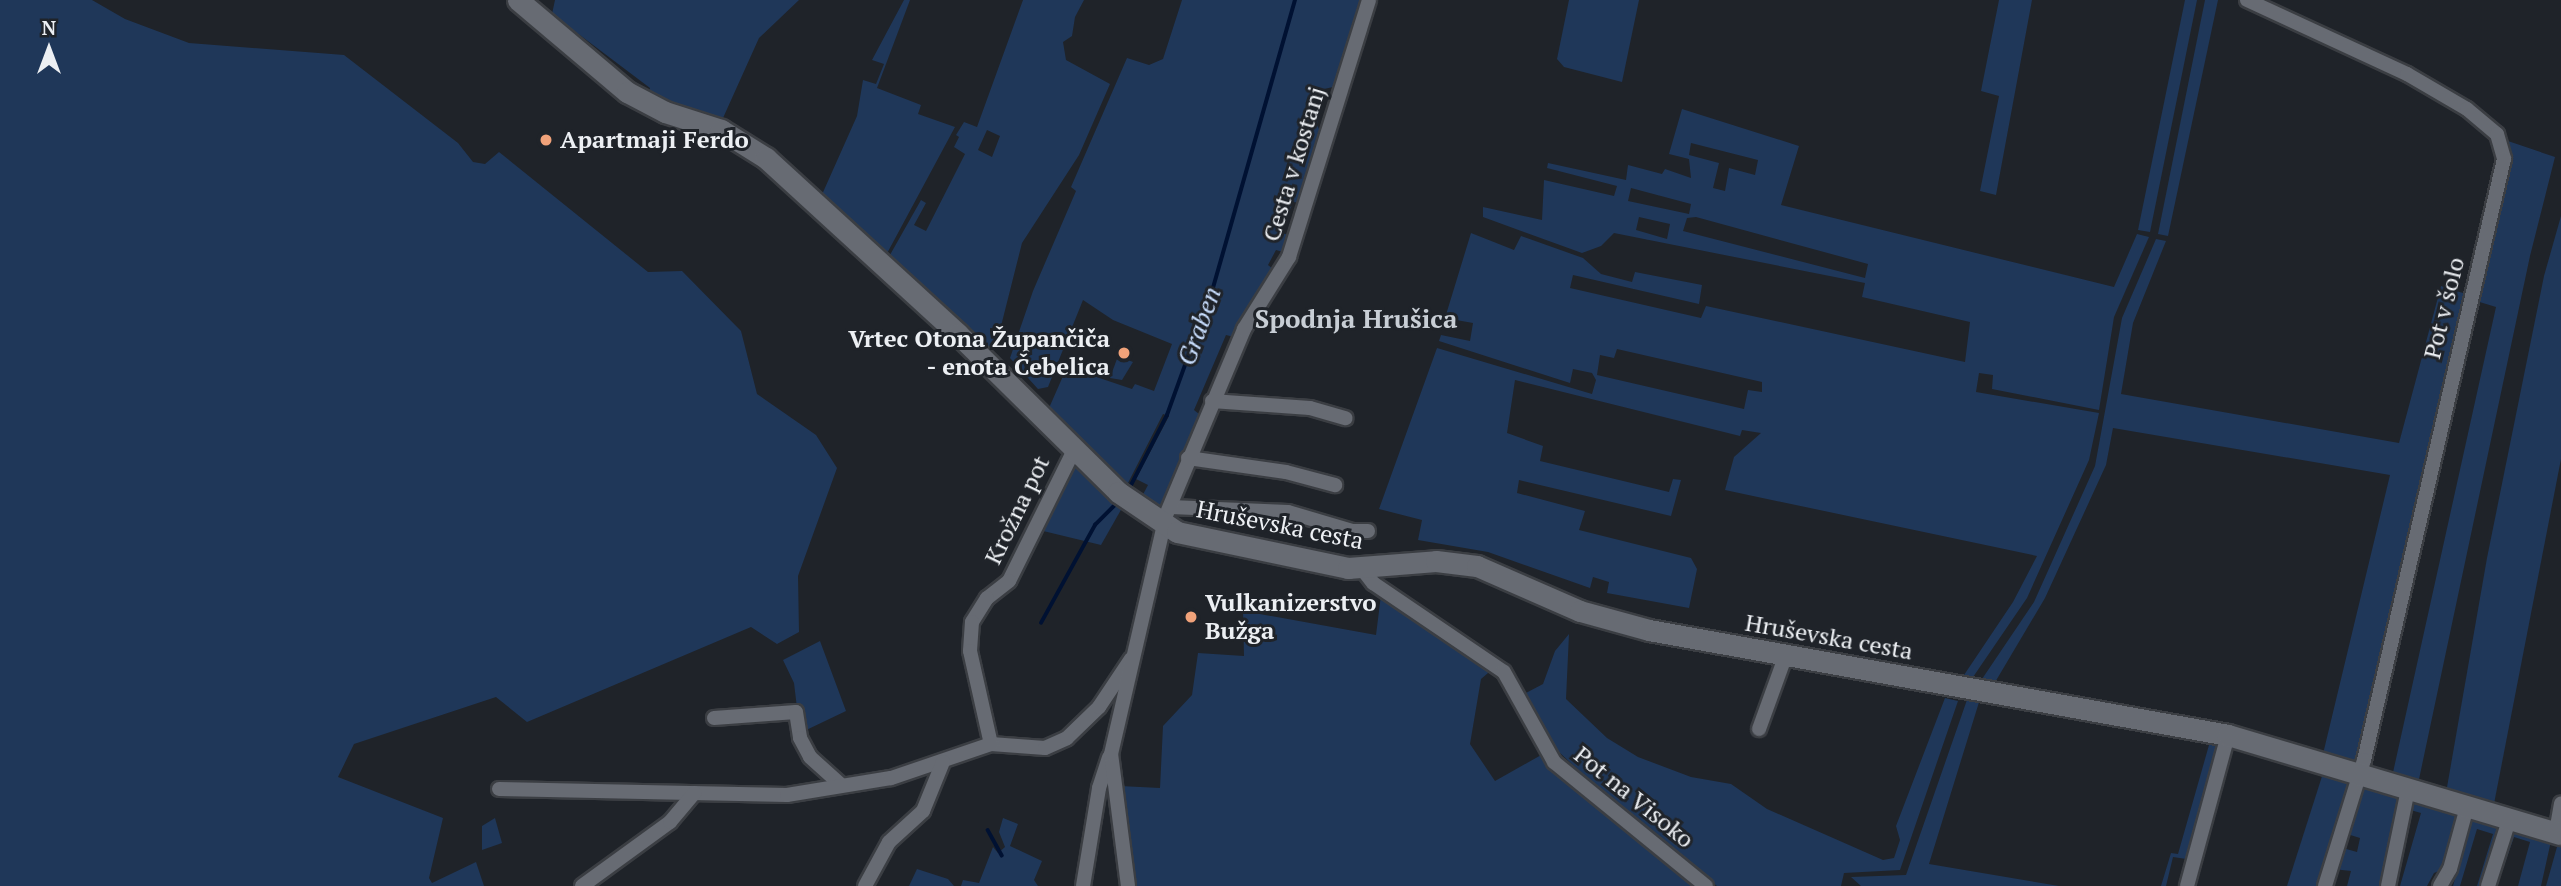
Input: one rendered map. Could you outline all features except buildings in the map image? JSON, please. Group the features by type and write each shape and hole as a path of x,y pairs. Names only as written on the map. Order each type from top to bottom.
{"street":[{"name":"Hruševska cesta","path":"518,0 627,92 665,112 721,130 765,158 958,334 1123,496 1167,516 1188,536 1362,569 1436,561 1477,566 1593,616 1785,657 2228,735 2558,833"},
{"name":"Cesta v kostanj","path":"1167,516 1188,458 1244,329 1289,257 1368,0"},
{"name":"Pot v šolo","path":"2247,0 2397,69 2467,109 2497,134 2504,159 2360,773 2325,886"},
{"path":"1212,401 1310,408 1346,418"},
{"name":"Krožna pot","path":"991,744 970,652 972,622 987,598 1009,581 1074,448"},
{"path":"1188,458 1286,472 1335,485"},
{"path":"1083,886 1098,788 1111,754 1138,649 1167,516 1287,512 1352,531 1368,531"},
{"name":"Pot na Visoko","path":"1362,569 1373,583 1504,672 1554,762 1706,886"},
{"path":"499,789 787,795 840,784 891,778 991,744 1045,748 1067,738 1099,707 1138,649"},
{"path":"1759,729 1785,657"},
{"path":"714,718 796,712 800,738 810,757 840,784"},
{"path":"2187,886 2228,735"},
{"path":"1111,754 1128,886"},
{"path":"865,886 889,842 923,811 943,762"},
{"path":"2388,886 2408,789"},
{"path":"582,886 670,822 694,793"},
{"path":"2558,833 2561,803"},
{"path":"2440,886 2450,869 2467,807"},
{"path":"2488,886 2509,820"}],"shaded area":[{"path":"0,0 92,0 125,19 189,43 344,55 458,143 473,162 485,164 499,152 648,272 682,271 741,331 757,394 816,435 837,468 798,576 799,632 777,644 751,627 527,722 496,697 354,744 338,777 443,818 429,878 432,883 476,862 484,886 0,886"},
{"path":"555,0 799,0 759,38 723,118 715,119 648,95 650,88 552,14"},
{"path":"904,0 910,0 877,88 921,105 918,114 955,127 884,259 820,199 857,116 863,80 876,84 884,64 872,60"},
{"path":"1023,0 1084,0 1075,17 1072,36 1063,42 1066,60 1110,84 1079,155 1022,243 998,338 988,348 886,262 921,200 926,203 914,225 926,231 965,154 954,147 959,137 956,135 964,122 977,127","holes":["987,130 1000,136 992,157 978,150"]},
{"path":"1182,0 1364,0 1333,87 1324,89 1317,125 1320,131 1301,203 1293,202 1282,233 1292,236 1283,252 1276,250 1268,265 1273,269 1234,337 1226,335 1194,410 1199,414 1168,498 1155,509 1139,502 1148,485 1136,479 1169,416 1163,414 1126,487 1051,417 1049,408 1067,367 1132,389 1135,384 1154,391 1172,344 1113,320 1083,300 1048,387 1038,389 1010,358 1033,291 1076,191 1071,187 1127,58 1149,65 1163,59"},
{"path":"1569,0 1639,0 1622,82 1564,67 1557,59"},
{"path":"1999,0 2032,0 1996,195 1980,191 1999,96 1981,91"},
{"path":"2185,0 2197,0 2150,232 2138,230"},
{"path":"2205,0 2218,0 2168,236 2158,234"},
{"path":"1682,109 1799,146 1781,205 2114,287 2137,234 2149,237 2114,317 2099,410 1992,389 1993,375 1979,373 1976,392 2099,413 2089,460 2027,598 1971,680 1962,678 2013,602 2037,556 1725,490 1734,457 1761,433 1742,430 1740,436 1515,380 1507,433 1543,446 1540,461 1669,492 1673,479 1681,480 1671,516 1519,480 1517,493 1585,511 1579,530 1691,558 1697,569 1689,608 1607,593 1609,582 1593,577 1590,588 1488,552 1418,540 1422,520 1379,509 1437,348 1592,394 1596,380 1592,373 1573,369 1570,383 1439,341 1441,335 1470,341 1473,323 1445,318 1471,233 1514,250 1521,236 1583,258 1601,274 1632,282 1635,272 1702,285 1699,304 1573,275 1570,288 1701,318 1706,306 1965,362 1970,322 1862,297 1865,283 1614,233 1601,246 1582,253 1483,217 1483,207 1542,220 1544,180 1614,196 1617,186 1547,168 1548,163 1626,180 1628,165 1662,174 1665,169 1691,178 1689,159 1669,154","holes":["1691,143 1758,160 1755,175 1729,168 1725,191 1713,188 1719,163 1689,155","1631,188 1691,204 1689,214 1628,201","1639,217 1670,224 1667,239 1636,230","1696,217 1868,264 1865,278 1683,231 1687,218","1617,349 1762,382 1762,392 1748,390 1744,409 1597,375 1600,355 1614,358"]},
{"path":"2505,140 2555,157 2530,256 2418,784 2392,777 2496,307 2473,300"},
{"path":"2561,216 2561,459 2493,809 2446,793 2487,558 2544,276"},
{"path":"2156,239 2166,241 2133,323 2121,394 2399,443 2441,286 2466,294 2394,622 2359,761 2353,764 2323,754 2390,475 2113,428 2106,465 2045,598 1994,684 1980,682 2034,602 2095,466 2122,318"},
{"path":"1118,356 1133,362 1122,380 1110,378"},
{"path":"1074,461 1122,508 1101,545 1035,529"},
{"path":"1381,595 1486,663 1488,673 1481,679 1470,744 1495,781 1543,754 1564,781 1700,886 1130,886 1120,786 1160,788 1163,726 1192,695 1198,653 1244,656 1243,611 1376,635"},
{"path":"1569,634 1566,699 1607,738 1638,757 1691,777 1731,784 1767,809 1883,860 1894,858 1900,840 1896,826 1945,698 1958,701 1900,870 1844,873 1841,886 1717,886 1622,811 1560,753 1553,755 1524,694 1543,684 1555,651"},
{"path":"820,641 846,711 800,733 794,683 783,660"},
{"path":"1968,697 1980,699 1929,864 2059,886 1861,886 1851,877 1906,875"},
{"path":"2211,738 2219,740 2221,749 2193,860 2173,857 2166,886 2161,886 2171,853 2178,854"},
{"path":"2324,770 2353,779 2319,886 2287,886"},
{"path":"2360,785 2400,793 2403,799 2383,886 2347,886 2351,871 2333,869 2339,847 2357,852 2360,838 2347,834"},
{"path":"2414,798 2459,813 2446,868 2434,873 2427,886 2400,886 2421,813 2407,809"},
{"path":"495,818 502,843 482,850 482,826"},
{"path":"1003,818 1018,824 1010,846 1042,861 1034,880 1038,886 961,886 963,880 979,883 993,847 998,853 1005,847 999,832"},
{"path":"2471,818 2501,826 2484,886 2477,886 2493,834 2477,829 2460,886 2453,886"},
{"path":"2511,830 2551,841 2541,886 2518,886 2530,842 2514,837 2497,886 2491,886"},
{"path":"2561,843 2561,886 2546,886 2557,847"},
{"path":"917,869 948,879 954,886 909,886"}],"waterway":[{"name":"Graben","path":"1128,491 1167,415 1213,288 1295,0"},
{"name":"Graben","path":"1041,623 1095,525 1118,502"},
{"name":"Graben","path":"988,830 1002,855"}],"place":[{"name":"Apartmaji Ferdo","path":"546,140"},
{"name":"Vrtec Otona Župančiča - enota Čebelica","path":"1124,353"},
{"name":"Vulkanizerstvo Bužga","path":"1191,617"}],"district":[{"name":"Spodnja Hrušica","path":"1356,319"}]}
